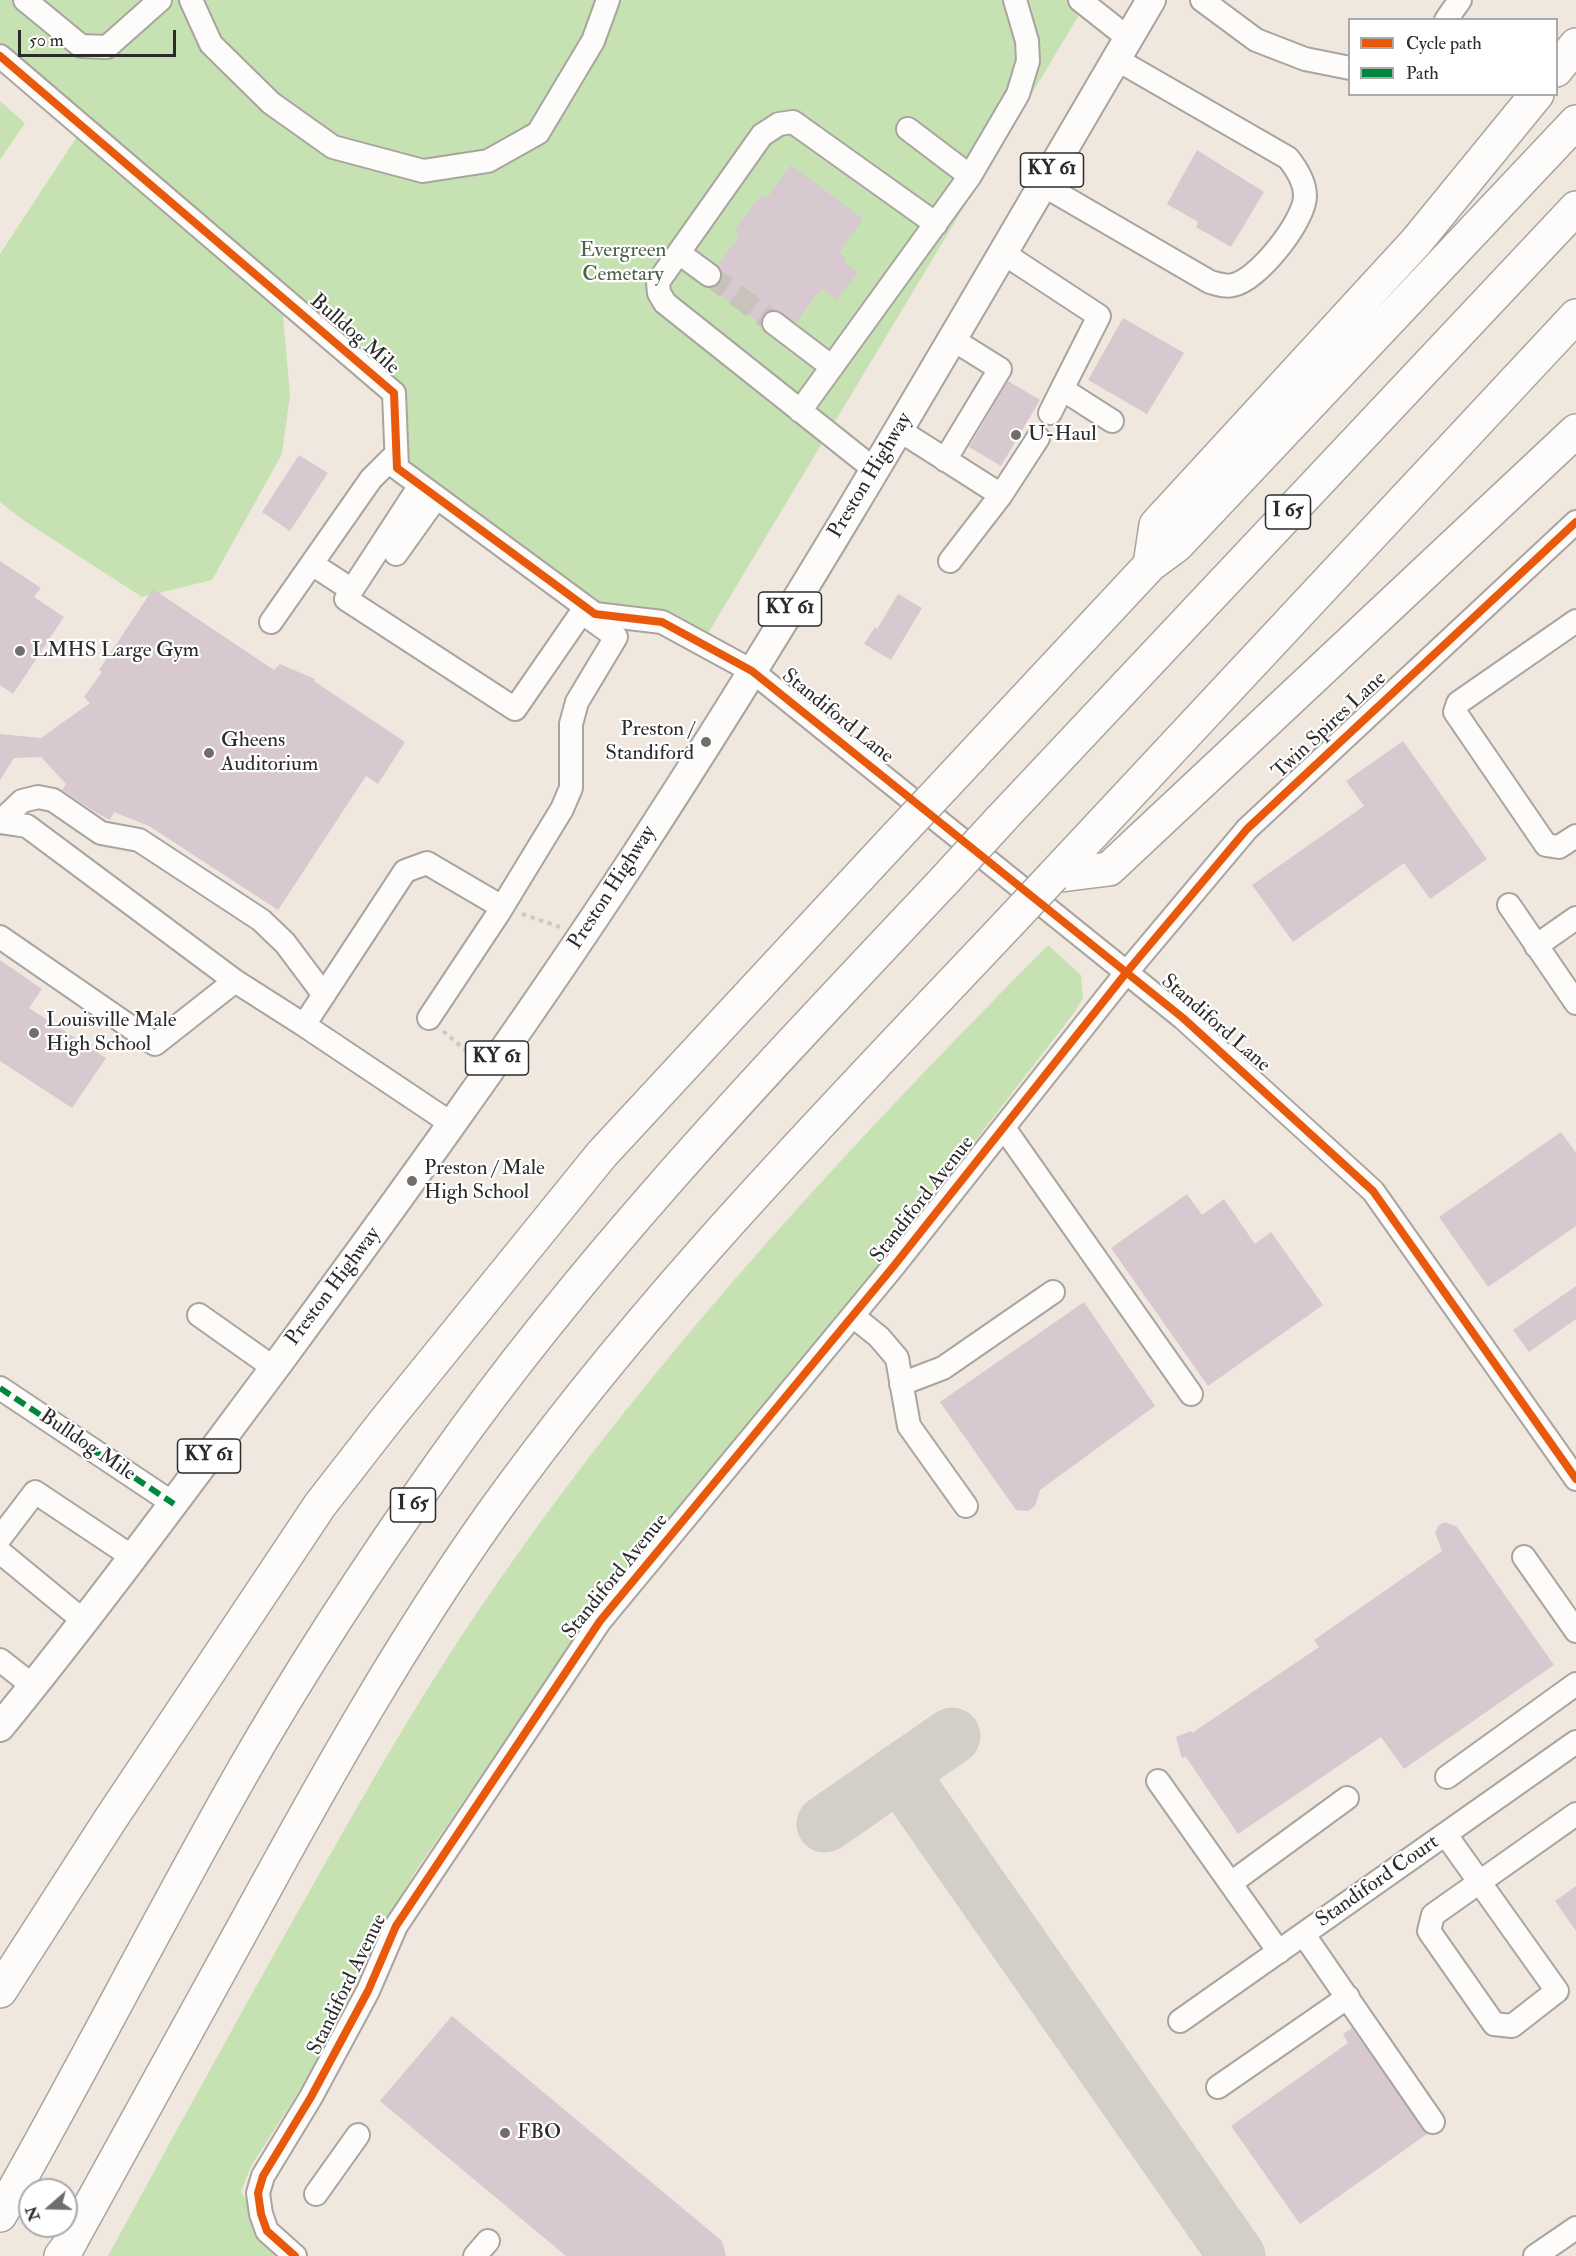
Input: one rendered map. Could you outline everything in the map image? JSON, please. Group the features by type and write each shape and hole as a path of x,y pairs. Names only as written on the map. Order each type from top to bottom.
{"highway":[{"path":"1558,68 1576,45"},
{"path":"1150,565 1156,525 1416,242 1535,96"},
{"path":"0,1992 110,1820 320,1505 602,1154 1150,565 1177,545 1576,122"},
{"name":"I 65","path":"0,2215 242,1773 294,1685 444,1460 514,1366 639,1211 730,1109 1576,208"},
{"path":"65,2253 406,1640 491,1516 591,1382 720,1230 1576,315"},
{"path":"1053,876 1109,869 1576,431"}],"main road":[{"name":"Preston Highway","path":"0,1727 85,1622 174,1504 452,1124 583,935 876,470 1151,0"}],"street":[{"path":"25,0 81,46 107,47 160,0"},
{"path":"190,0 210,44 271,103 333,147 423,171 488,161 538,133 593,41 608,0"},
{"path":"800,411 970,176 1018,94 1028,60 1027,41 1015,0"},
{"path":"1043,184 1210,282 1222,285 1234,285 1248,279 1283,242 1295,222 1305,196 1296,168 1288,158 1122,49 1080,0"},
{"path":"1202,0 1256,40 1305,59 1348,68"},
{"path":"1447,18 1460,0"},
{"name":"Bulldog Mile","path":"0,56 394,393 396,462"},
{"path":"876,470 665,303 659,293 658,282 762,135 779,124 793,122 936,224"},
{"path":"908,129 970,176"},
{"path":"679,253 709,275"},
{"path":"1003,253 1099,316 1050,414"},
{"path":"774,323 832,367"},
{"path":"945,460 1000,369 952,339"},
{"path":"1062,389 1112,422"},
{"path":"899,430 1001,495"},
{"path":"950,561 1001,495 1038,438"},
{"path":"396,462 398,474 423,499 492,546 616,637"},
{"path":"272,622 371,478 396,462"},
{"path":"396,462 595,614 662,622 752,670"},
{"path":"396,554 423,499"},
{"path":"423,499 346,599 515,709 582,612"},
{"name":"Twin Spires Lane","path":"1126,973 1247,829 1576,522"},
{"path":"312,564 352,590"},
{"path":"1576,621 1458,703 1455,712 1546,844 1559,847 1576,836"},
{"path":"429,1018 502,907 562,809 571,788 571,724 577,702 616,637 626,626 662,622"},
{"name":"Standiford Lane","path":"752,670 1204,1036 1373,1191 1576,1479"},
{"path":"0,821 22,801 38,797 53,800 101,833 139,840 261,920 285,942 324,995"},
{"path":"0,821 27,826 235,981 452,1124"},
{"path":"304,1025 405,871 427,863 502,907"},
{"path":"1509,905 1576,1003"},
{"path":"1536,946 1576,918"},
{"path":"0,937 155,1044 235,981"},
{"name":"Standiford Avenue","path":"295,2256 267,2231 258,2193 263,2176 311,2097 368,1991 396,1926 600,1621 853,1316 1126,973"},
{"path":"1004,1128 1191,1394"},
{"path":"902,1383 943,1368 1053,1292"},
{"path":"199,1315 274,1368"},
{"path":"853,1316 879,1337 897,1358 909,1426 966,1506"},
{"name":"Bulldog Mile","path":"0,1388 174,1504"},
{"path":"0,1538 35,1492 134,1558"},
{"path":"0,1552 85,1622"},
{"path":"1524,1557 1576,1631"},
{"path":"0,1660 33,1686"},
{"path":"1447,1777 1576,1684"},
{"name":"Standiford Court","path":"1180,2021 1576,1742"},
{"path":"1158,1781 1279,1952"},
{"path":"1231,1883 1347,1798"},
{"path":"1446,1835 1480,1882 1557,1990 1512,2026 1494,2024 1429,1931 1433,1915 1480,1882 1576,1814"},
{"path":"1304,1935 1433,2122"},
{"path":"1218,2087 1348,1997"},
{"path":"316,2194 358,2136"},
{"path":"1535,2256 1576,2228"}],"path":[{"path":"502,907 583,935"},
{"path":"429,1018 488,1071"}],"green space":[{"name":"Evergreen Cemetary","path":"0,0 1088,0 701,645 595,614 397,468 394,393 0,54"},
{"path":"0,101 25,123 0,160"},
{"path":"78,135 282,303 290,395 282,454 212,580 142,597 23,520 0,502 0,254"},
{"path":"1048,945 1081,975 1083,998 1074,1013 889,1252 674,1515 564,1654 415,1872 374,1944 319,2061 251,2166 241,2192 288,2256 108,2256 357,1807 426,1691 500,1579 561,1494 626,1411 760,1250 902,1095"}],"building":[{"path":"1197,150 1264,192 1231,247 1196,227 1198,222 1167,204"},
{"path":"791,165 863,219 839,252 846,258 843,261 858,272 837,300 823,289 820,293 818,292 796,323 775,310 764,314 761,324 712,288 719,283 722,277 718,265 740,235 734,231 761,195 766,199"},
{"path":"1123,318 1184,353 1147,414 1088,380"},
{"path":"1008,381 1040,400 1001,466 969,447"},
{"path":"299,455 328,473 290,531 262,512"},
{"name":"LMHS Large Gym","path":"0,561 41,588 34,597 64,617 13,694 0,685"},
{"name":"Gheens Auditorium","path":"153,589 274,670 280,664 315,679 314,681 405,742 378,784 366,776 278,910 149,826 114,812 110,820 95,812 62,790 66,784 41,757 14,758 0,780 0,734 41,738 90,703 84,697 102,672 99,670"},
{"path":"898,594 922,608 891,660 864,644 875,627 877,629"},
{"path":"1403,741 1487,859 1430,899 1404,863 1293,942 1252,885 1364,806 1346,781"},
{"name":"Louisville Male High School","path":"0,960 42,989 29,1008 106,1058 72,1108 0,1061"},
{"path":"1561,1132 1576,1153 1576,1226 1488,1287 1439,1217"},
{"path":"1187,1194 1202,1215 1224,1199 1255,1244 1271,1232 1323,1305 1208,1386 1111,1248"},
{"path":"1576,1286 1576,1319 1529,1352 1513,1330"},
{"path":"1084,1302 1155,1406 1040,1490 1035,1506 1028,1511 1016,1510 940,1402"},
{"path":"1445,1522 1457,1527 1554,1665 1404,1769 1381,1737 1238,1834 1186,1757 1182,1758 1176,1737 1191,1731 1192,1733 1319,1647 1314,1640 1442,1551 1435,1533 1438,1526"},
{"path":"1576,1886 1576,1931 1555,1901"},
{"name":"FBO","path":"452,2016 722,2241 726,2256 566,2256 380,2101"},
{"path":"1352,2028 1427,2134 1300,2224 1231,2126 1348,2043 1343,2034"}],"taxiway":[{"path":"825,1824 952,1736"},
{"path":"899,1772 1237,2256"}],"tunnel":[{"path":"709,275 774,323"}],"marked path":[{"path":"0,1388 174,1504"}],"cycle path":[{"path":"0,56 394,393 397,468 595,614 662,622 752,671 1183,1018 1373,1191 1576,1479"},
{"path":"295,2256 267,2231 261,2214 258,2193 263,2176 311,2097 368,1991 396,1926 600,1621 893,1267 1126,973 1247,829 1576,522"}],"place":[{"name":"U-Haul","path":"1016,435"},
{"name":"LMHS Large Gym","path":"20,651"},
{"name":"Preston / Standiford","path":"706,742"},
{"name":"Gheens Auditorium","path":"209,753"},
{"name":"Louisville Male High School","path":"34,1033"},
{"name":"Preston / Male High School","path":"412,1181"},
{"name":"FBO","path":"505,2133"}]}
